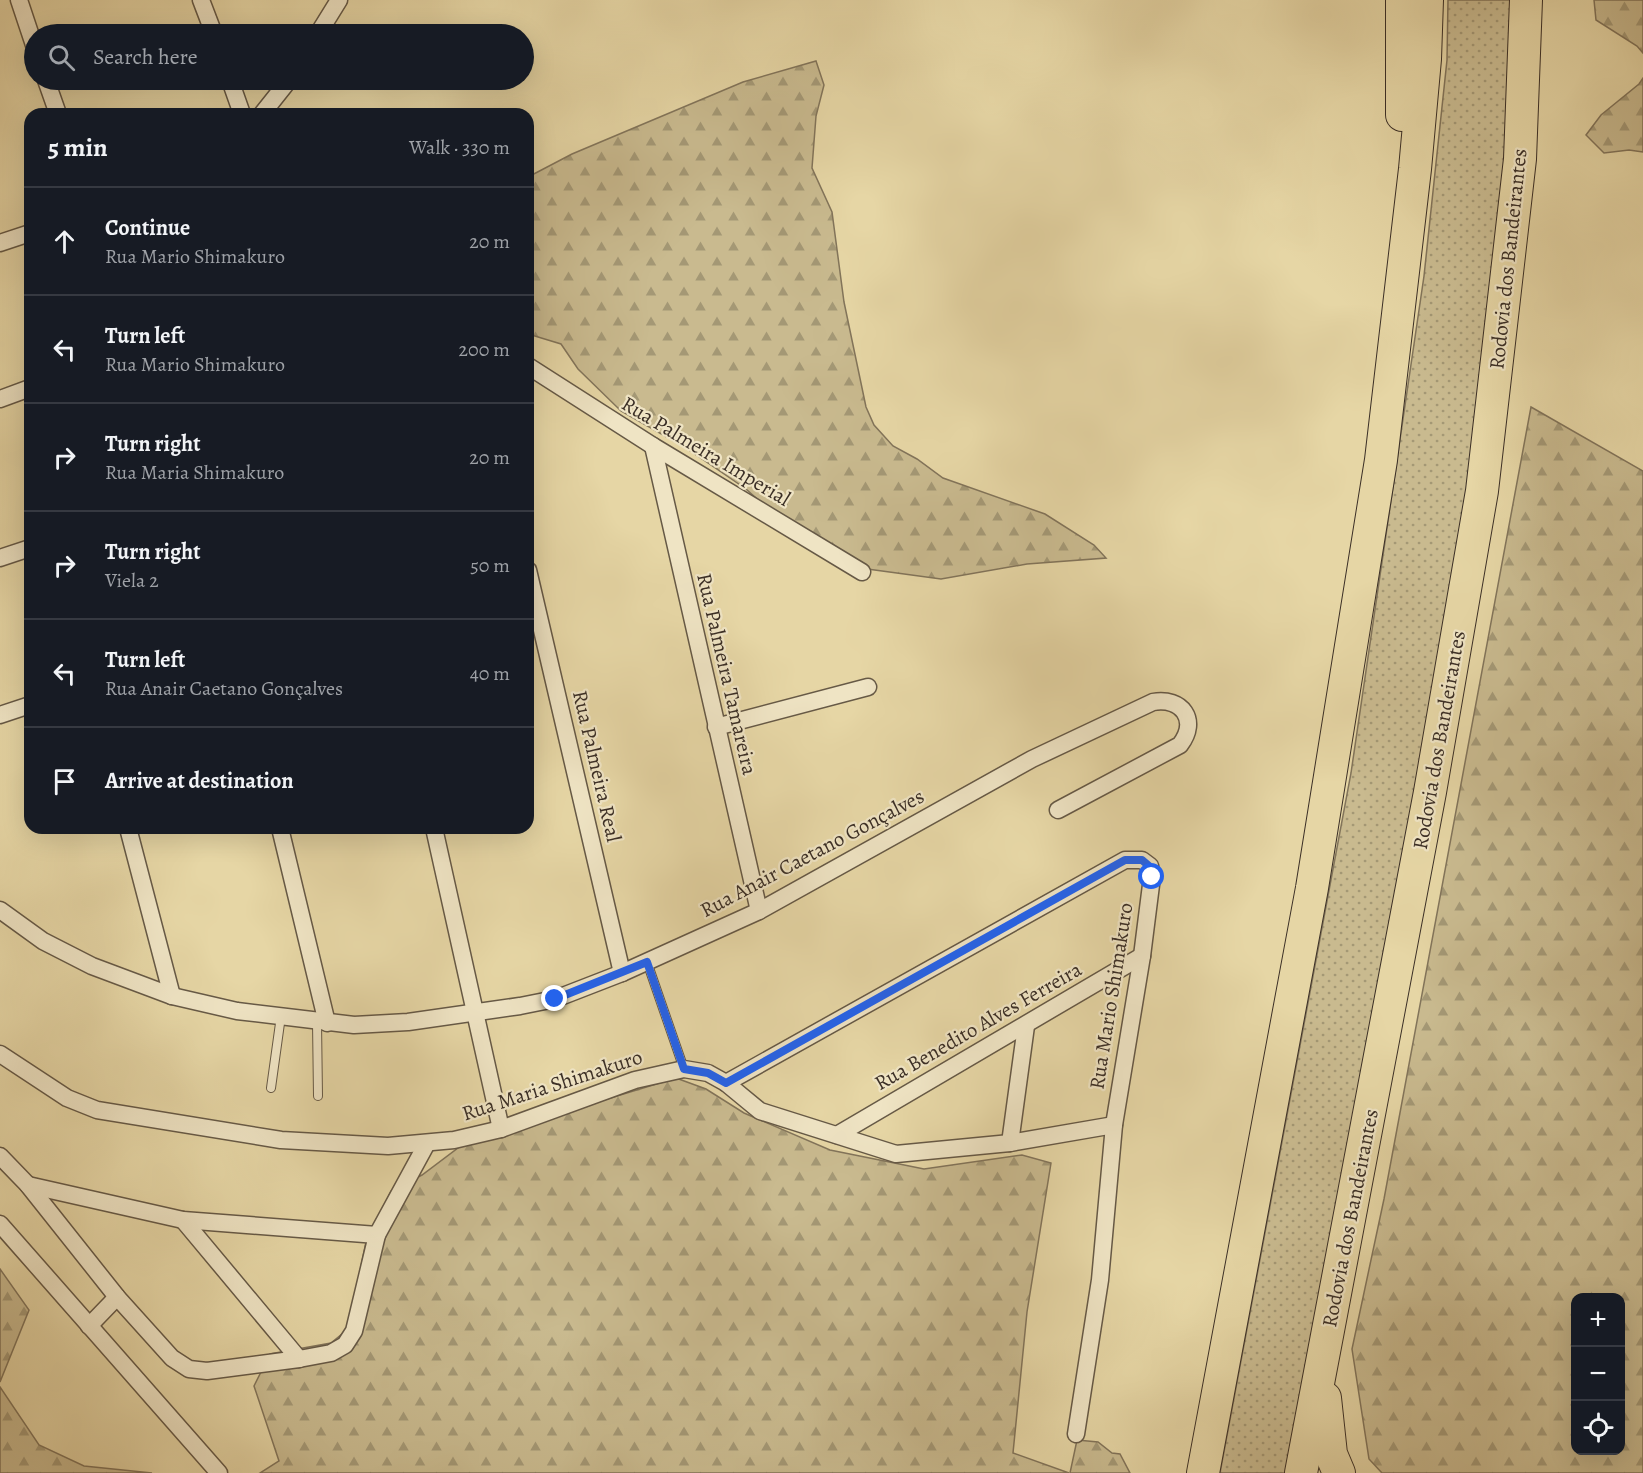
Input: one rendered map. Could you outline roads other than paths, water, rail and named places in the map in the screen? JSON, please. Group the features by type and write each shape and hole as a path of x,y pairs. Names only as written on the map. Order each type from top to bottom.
{"highway":[{"path":"1393,367 1402,111 1402,0"},
{"path":"1203,1473 1312,888 1366,560 1393,367 1425,59 1427,0"},
{"name":"Rodovia dos Bandeirantes","path":"1301,1473 1430,792 1482,491 1520,159 1526,0"},
{"path":"1520,159 1536,77 1544,0"},
{"path":"1187,1473 1230,1334"},
{"path":"1324,1353 1328,1434 1339,1473"}],"street":[{"path":"19,0 27,24"},
{"path":"201,0 210,24"},
{"path":"324,24 339,0"},
{"path":"50,90 56,108"},
{"path":"234,90 240,108"},
{"path":"267,108 282,90"},
{"path":"0,243 24,235"},
{"name":"Rua Palmeira Imperial","path":"534,370 653,446 862,572"},
{"path":"0,399 24,390"},
{"name":"Rua Palmeira Tamareira","path":"653,446 759,911"},
{"path":"0,558 24,550"},
{"name":"Rua Palmeira Real","path":"534,596 622,973"},
{"path":"716,727 868,687"},
{"name":"Rua Anair Caetano Gonçalves","path":"0,910 43,941 92,966 172,996 237,1011 322,1023 408,1022 555,999 622,973 759,911 1032,759 1153,702 1164,700 1184,710 1190,722 1187,736 1180,745 1058,810"},
{"path":"0,715 24,707"},
{"path":"130,834 172,996"},
{"path":"281,834 322,1023"},
{"path":"435,834 501,1129"},
{"name":"Rua Mario Shimakuro","path":"726,1083 1125,860 1134,858 1142,860 1149,866 1152,877 1142,956 1114,1125 1100,1280 1076,1434"},
{"name":"Rua Benedito Alves Ferreira","path":"837,1135 1142,956"},
{"path":"1010,1143 1026,1026"},
{"name":"Rua Maria Shimakuro","path":"0,1054 67,1098 97,1110 281,1140 388,1146 426,1145 501,1129 635,1080 684,1069 708,1073 726,1083 760,1112 896,1154 1010,1143 1114,1125"},
{"path":"0,1156 28,1185 117,1297 172,1358 189,1369 207,1371 331,1353 345,1345 354,1331 377,1235 426,1145"},
{"path":"28,1185 183,1220 377,1235"},
{"path":"183,1220 299,1359"},
{"path":"0,1224 219,1473"},
{"path":"89,1326 117,1297"}],"lane":[{"path":"647,962 684,1069"},
{"path":"271,1088 281,1016"},
{"path":"318,1096 322,1023"}]}
